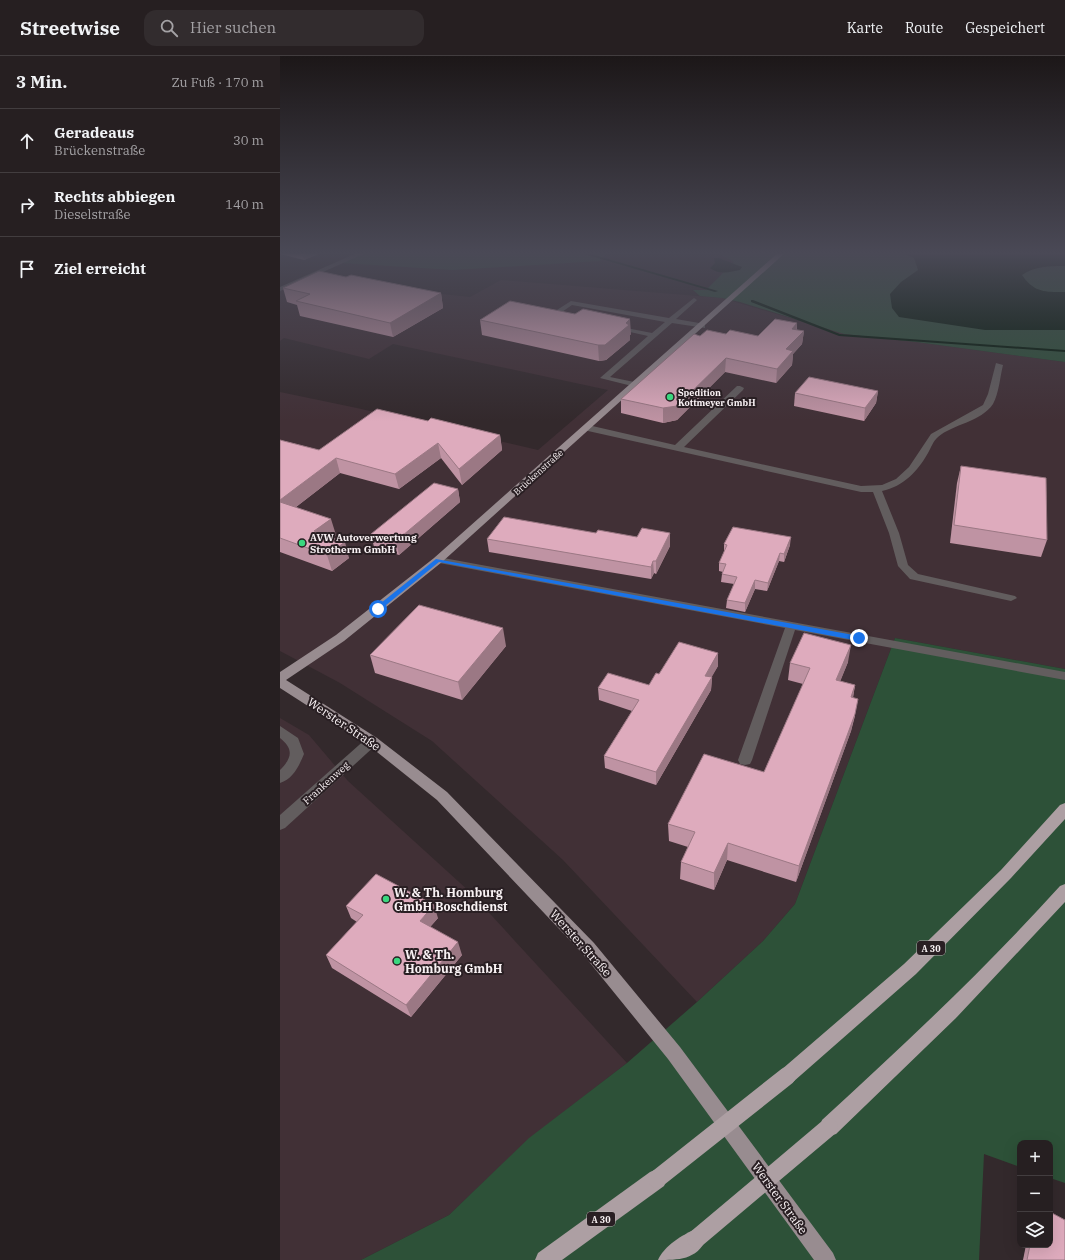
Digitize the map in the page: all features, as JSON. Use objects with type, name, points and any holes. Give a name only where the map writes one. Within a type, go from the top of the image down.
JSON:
[{"type":"highway","name":"A 30","points":[[545,1260],[657,1179],[787,1076],[910,969],[1006,874],[1065,809]]},
{"type":"highway","points":[[668,1260],[696,1239],[829,1127],[936,1027],[1015,948],[1065,891]]},
{"type":"main road","name":"Brückenstraße","points":[[280,678],[340,638],[438,560],[722,308]]},
{"type":"main road","name":"Werster Straße","points":[[280,682],[372,741],[442,796],[588,948],[674,1053],[826,1260]]},
{"type":"street","points":[[564,308],[553,316],[570,319]]},
{"type":"street","points":[[601,308],[702,326]]},
{"type":"street","points":[[636,385],[604,378],[684,308]]},
{"type":"street","points":[[605,326],[652,335]]},
{"type":"street","points":[[588,428],[861,489],[877,490],[890,487],[904,479],[914,469],[934,435],[978,412],[988,404],[999,365]]},
{"type":"street","points":[[677,448],[740,388]]},
{"type":"street","points":[[877,490],[894,533],[903,566],[914,577],[1011,598]]},
{"type":"street","points":[[438,560],[1065,676]]},
{"type":"street","points":[[745,760],[791,626]]},
{"type":"street","points":[[280,731],[293,741],[297,754],[292,766],[280,778]]},
{"type":"street","name":"Frankenweg","points":[[280,824],[372,741]]},
{"type":"shaded area","points":[[280,308],[757,308],[844,334],[1065,362],[1065,669],[895,638],[795,904],[763,941],[697,1002],[563,860],[432,741],[340,683],[280,651],[280,392],[357,408],[538,450],[608,390],[393,344],[369,359],[284,338],[280,341]]},
{"type":"shaded area","points":[[892,308],[1065,308],[1065,330],[985,330],[899,317]]},
{"type":"shaded area","points":[[280,718],[309,735],[348,781],[470,892],[627,1063],[530,1138],[449,1215],[361,1260],[280,1260]]},
{"type":"green space","points":[[760,308],[1065,308],[1065,362],[916,342],[844,334]]},
{"type":"green space","points":[[895,638],[1065,669],[1065,1183],[1053,1179],[1053,1140],[1017,1140],[1017,1166],[984,1154],[979,1260],[361,1260],[449,1215],[529,1138],[627,1063],[697,1002],[763,941],[795,904]]},
{"type":"building","points":[[327,308],[415,308],[390,323]]},
{"type":"building","points":[[499,308],[546,308],[575,314],[583,309],[630,319],[626,323],[629,325],[605,345],[598,345],[480,320]]},
{"type":"building","points":[[775,319],[797,323],[792,329],[804,331],[786,349],[793,351],[777,369],[726,358],[677,406],[663,408],[621,399],[694,334],[700,336],[707,330],[726,334],[730,330],[758,336]]},
{"type":"building","points":[[809,377],[878,391],[865,408],[795,393]]},
{"type":"building","points":[[377,409],[428,421],[431,418],[500,435],[459,469],[438,443],[395,474],[336,458],[280,500],[280,440],[319,450]]},
{"type":"building","points":[[961,466],[1046,478],[1047,540],[954,525]]},
{"type":"building","points":[[434,483],[458,489],[396,541],[371,534]]},
{"type":"building","points":[[280,502],[331,519],[314,531],[345,542],[327,555],[280,538]]},
{"type":"building","points":[[504,517],[596,533],[598,530],[637,537],[642,528],[670,533],[656,561],[653,561],[651,567],[487,539]]},
{"type":"building","points":[[733,527],[791,537],[784,554],[780,553],[768,583],[755,580],[745,603],[727,600],[737,577],[722,574],[726,564],[719,563],[727,545],[724,544]]},
{"type":"building","points":[[419,605],[503,628],[458,682],[370,655]]},
{"type":"building","points":[[804,633],[851,645],[836,680],[855,685],[851,697],[858,699],[855,714],[799,866],[728,843],[714,873],[681,862],[695,832],[668,824],[704,754],[764,772],[810,668],[790,663]]},
{"type":"building","points":[[679,642],[718,653],[705,676],[712,677],[656,772],[604,756],[639,700],[598,688],[608,673],[649,685],[656,673],[659,674]]},
{"type":"building","name":"W. & Th. Homburg GmbH","points":[[376,874],[434,905],[420,921],[458,942],[406,1005],[326,955],[363,915],[346,906]]},
{"type":"building","points":[[1053,1214],[1065,1220],[1065,1260],[1027,1260],[1029,1248],[1053,1248]]},
{"type":"waterway","points":[[770,308],[839,335],[1065,351]]},
{"type":"place","name":"Spedition Kottmeyer GmbH","points":[[670,397]]},
{"type":"place","name":"AVW Autoverwertung Strotherm GmbH","points":[[302,543]]},
{"type":"place","name":"W. & Th. Homburg GmbH Boschdienst","points":[[386,899]]},
{"type":"place","name":"W. & Th. Homburg GmbH","points":[[397,961]]},
{"type":"route","points":[[378,609],[438,560],[859,638]]}]
